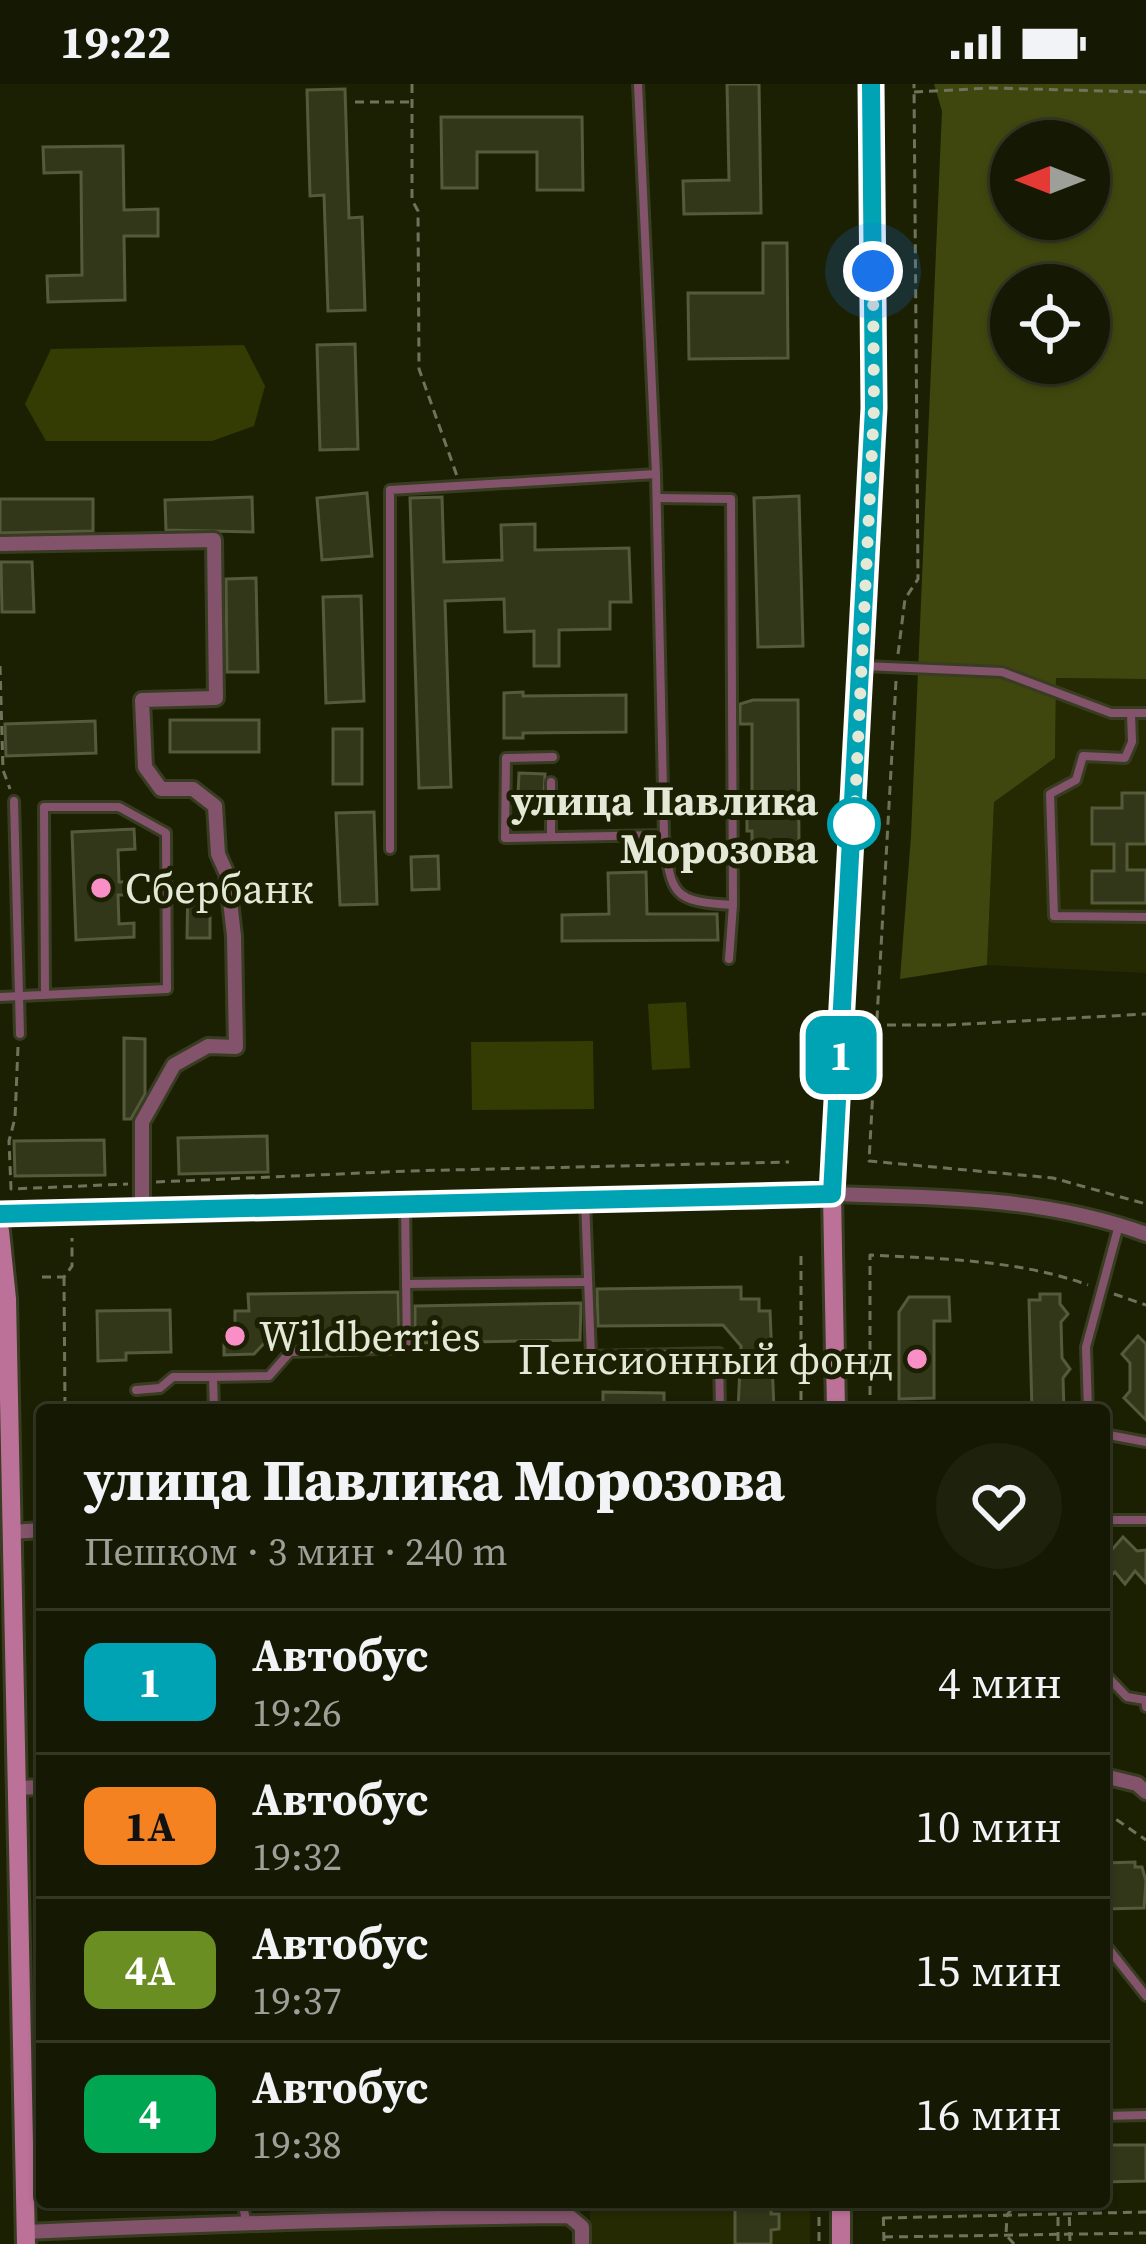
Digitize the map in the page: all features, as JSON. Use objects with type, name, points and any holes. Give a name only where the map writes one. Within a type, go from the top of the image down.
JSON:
[{"type":"street","points":[[836,1404],[832,1194],[874,408],[871,84]]},
{"type":"street","points":[[0,544],[214,540],[216,698],[142,700],[145,767],[161,789],[193,789],[215,806],[218,854],[226,874],[234,936],[236,1047],[208,1046],[174,1065],[142,1122],[142,1211]]},
{"type":"street","points":[[0,1214],[832,1194],[992,1199],[1120,1224],[1146,1234]]},
{"type":"street","points":[[0,1231],[7,1299],[16,1788],[10,1986],[26,2238],[318,2218],[568,2216],[582,2227],[582,2244]]},
{"type":"street","points":[[10,1532],[36,1530]]},
{"type":"street","points":[[1110,1777],[1143,1785]]},
{"type":"street","points":[[16,1788],[36,1787]]},
{"type":"street","points":[[841,2208],[841,2244]]},
{"type":"street","points":[[248,2225],[248,2244]]},
{"type":"lane","points":[[638,84],[657,498],[664,836],[669,877],[679,893],[692,903],[733,905]]},
{"type":"lane","points":[[391,849],[390,490],[656,474]]},
{"type":"lane","points":[[657,498],[731,499],[733,905],[728,958]]},
{"type":"lane","points":[[862,665],[1002,672],[1111,713],[1146,713]]},
{"type":"lane","points":[[1131,713],[1132,742],[1125,758],[1084,756],[1076,780],[1050,794],[1054,916],[1146,917]]},
{"type":"lane","points":[[553,758],[506,758],[505,838],[664,836]]},
{"type":"lane","points":[[551,782],[551,837]]},
{"type":"lane","points":[[14,801],[20,1034]]},
{"type":"lane","points":[[0,997],[45,995],[167,989],[166,833],[118,807],[44,807],[45,995]]},
{"type":"lane","points":[[585,1198],[591,1356],[718,1353],[720,1404]]},
{"type":"lane","points":[[136,1390],[160,1388],[173,1377],[269,1376],[290,1352],[407,1348],[405,1203]]},
{"type":"lane","points":[[1088,1404],[1086,1346],[1120,1224]]},
{"type":"lane","points":[[406,1284],[587,1282]]},
{"type":"lane","points":[[213,1377],[214,1404]]},
{"type":"lane","points":[[1110,1435],[1146,1442]]},
{"type":"lane","points":[[1110,1520],[1146,1520]]},
{"type":"lane","points":[[1110,1679],[1127,1697],[1146,1702]]},
{"type":"lane","points":[[1110,1951],[1146,1996]]},
{"type":"lane","points":[[1110,2116],[1146,2115]]},
{"type":"lane","points":[[244,2208],[248,2225]]},
{"type":"path","points":[[412,84],[419,369],[461,486]]},
{"type":"path","points":[[914,84],[918,579],[904,599],[897,669],[869,1161],[1053,1178],[1146,1204]]},
{"type":"path","points":[[914,92],[990,88],[1146,92]]},
{"type":"path","points":[[355,102],[412,102]]},
{"type":"path","points":[[0,666],[3,770],[14,801]]},
{"type":"path","points":[[843,1024],[1146,1014]]},
{"type":"path","points":[[20,1034],[15,1118],[9,1141],[11,1189],[408,1171],[789,1162]]},
{"type":"path","points":[[65,1404],[64,1277],[72,1266],[72,1238]]},
{"type":"path","points":[[870,1404],[870,1255],[988,1262],[1060,1274],[1146,1306]]},
{"type":"path","points":[[801,1256],[801,1404]]},
{"type":"path","points":[[42,1277],[64,1277]]},
{"type":"path","points":[[1110,1815],[1146,1840]]},
{"type":"path","points":[[819,2208],[819,2244]]},
{"type":"path","points":[[883,2208],[884,2241],[1146,2233]]},
{"type":"path","points":[[1012,2208],[1006,2215],[1006,2235],[1014,2244]]},
{"type":"path","points":[[1058,2208],[1058,2244]]},
{"type":"path","points":[[1069,2208],[1070,2244]]},
{"type":"path","points":[[883,2218],[1146,2212]]},
{"type":"shaded area","points":[[934,84],[1146,84],[1146,679],[1056,678],[1055,758],[994,802],[987,965],[900,979],[911,836],[942,111]]},
{"type":"shaded area","points":[[244,345],[265,386],[254,426],[212,441],[46,441],[25,404],[51,349]]},
{"type":"shaded area","points":[[1056,678],[1146,679],[1146,973],[987,965],[994,802],[1055,758]]},
{"type":"shaded area","points":[[686,1002],[690,1068],[652,1070],[648,1004]]},
{"type":"shaded area","points":[[593,1041],[594,1109],[472,1110],[471,1042]]},
{"type":"shaded area","points":[[590,2208],[810,2208],[810,2244],[590,2244]]},
{"type":"building","points":[[727,84],[759,84],[761,213],[684,214],[683,181],[729,180]]},
{"type":"building","points":[[345,89],[349,218],[362,217],[365,310],[328,311],[324,195],[310,196],[307,90]]},
{"type":"building","points":[[441,117],[582,117],[583,190],[537,190],[537,152],[477,152],[477,188],[442,188]]},
{"type":"building","points":[[123,146],[124,210],[158,209],[158,236],[124,236],[125,300],[48,302],[47,276],[82,275],[81,172],[44,173],[43,147]]},
{"type":"building","points":[[763,243],[787,243],[788,358],[689,359],[688,293],[763,293]]},
{"type":"building","points":[[355,344],[358,449],[320,450],[317,345]]},
{"type":"building","points":[[367,493],[372,556],[322,560],[317,498]]},
{"type":"building","points":[[799,496],[803,646],[758,647],[754,498]]},
{"type":"building","points":[[252,497],[253,532],[166,530],[165,500]]},
{"type":"building","points":[[442,497],[444,562],[502,560],[501,525],[535,524],[535,550],[629,548],[631,602],[610,602],[610,629],[559,630],[559,666],[534,666],[534,631],[505,632],[504,599],[445,601],[451,787],[419,788],[410,498]]},
{"type":"building","points":[[0,499],[93,499],[93,531],[0,533]]},
{"type":"building","points":[[1,562],[32,562],[34,612],[2,612]]},
{"type":"building","points":[[256,578],[258,672],[227,672],[226,579]]},
{"type":"building","points":[[361,596],[364,701],[326,703],[323,597]]},
{"type":"building","points":[[523,692],[523,696],[626,695],[626,732],[523,733],[523,738],[504,738],[504,693]]},
{"type":"building","points":[[798,700],[799,842],[752,843],[752,831],[747,831],[747,812],[752,812],[752,724],[740,724],[740,704]]},
{"type":"building","points":[[170,720],[259,720],[259,752],[170,752]]},
{"type":"building","points":[[95,721],[96,753],[6,756],[5,724]]},
{"type":"building","points":[[333,729],[362,729],[362,784],[333,784]]},
{"type":"building","points":[[519,773],[545,774],[543,817],[517,816]]},
{"type":"building","points":[[1122,793],[1146,793],[1146,844],[1127,844],[1127,870],[1146,870],[1146,903],[1092,903],[1092,871],[1114,871],[1114,844],[1092,844],[1092,808],[1122,808]]},
{"type":"building","points":[[374,812],[377,904],[340,905],[336,813]]},
{"type":"building","name":"Сбербанк","points":[[134,829],[135,849],[118,850],[119,882],[128,882],[129,895],[118,895],[119,924],[134,923],[134,937],[76,940],[72,832]]},
{"type":"building","points":[[438,856],[439,889],[412,890],[411,857]]},
{"type":"building","points":[[646,872],[647,914],[717,914],[718,940],[562,941],[562,915],[609,914],[608,873]]},
{"type":"building","points":[[188,882],[210,882],[210,938],[187,938]]},
{"type":"building","points":[[124,1038],[145,1039],[145,1094],[131,1119],[124,1119]]},
{"type":"building","points":[[267,1136],[268,1172],[179,1174],[178,1138]]},
{"type":"building","points":[[104,1140],[105,1175],[15,1176],[14,1141]]},
{"type":"building","points":[[741,1287],[741,1299],[759,1299],[759,1311],[770,1311],[774,1404],[738,1404],[741,1346],[723,1325],[598,1326],[597,1289]]},
{"type":"building","points":[[398,1292],[399,1332],[273,1334],[254,1354],[224,1355],[224,1330],[235,1330],[235,1311],[249,1311],[248,1294]]},
{"type":"building","points":[[1040,1294],[1060,1294],[1060,1304],[1068,1314],[1061,1322],[1062,1358],[1070,1369],[1063,1378],[1064,1404],[1032,1404],[1029,1300],[1040,1300]]},
{"type":"building","name":"Пенсионный фонд","points":[[909,1297],[949,1297],[950,1321],[934,1321],[934,1398],[899,1399],[899,1312]]},
{"type":"building","points":[[581,1303],[580,1340],[415,1343],[415,1306]]},
{"type":"building","points":[[170,1310],[171,1352],[126,1353],[126,1360],[98,1361],[97,1311]]},
{"type":"building","points":[[1138,1336],[1146,1344],[1146,1420],[1124,1398],[1130,1391],[1130,1363],[1122,1354]]},
{"type":"building","points":[[603,1392],[664,1393],[664,1404],[603,1404]]},
{"type":"building","points":[[1123,1537],[1137,1551],[1146,1550],[1146,1583],[1135,1571],[1125,1584],[1115,1572],[1110,1576],[1110,1552]]},
{"type":"building","points":[[1135,1862],[1135,1867],[1142,1867],[1144,1908],[1110,1909],[1110,1863]]},
{"type":"building","points":[[1110,2145],[1146,2145],[1146,2181],[1110,2182]]},
{"type":"building","points":[[735,2208],[771,2208],[771,2214],[779,2214],[779,2229],[771,2230],[771,2244],[735,2244]]},
{"type":"bus line","name":"1","points":[[0,1214],[832,1194],[874,408],[871,84]]},
{"type":"place","name":"улица Павлика Морозова","points":[[854,824]]},
{"type":"place","name":"Сбербанк","points":[[101,888]]},
{"type":"place","name":"Wildberries","points":[[235,1336]]},
{"type":"place","name":"Пенсионный фонд","points":[[917,1359]]},
{"type":"route","points":[[854,824],[853,845],[874,408],[873,271]]}]
